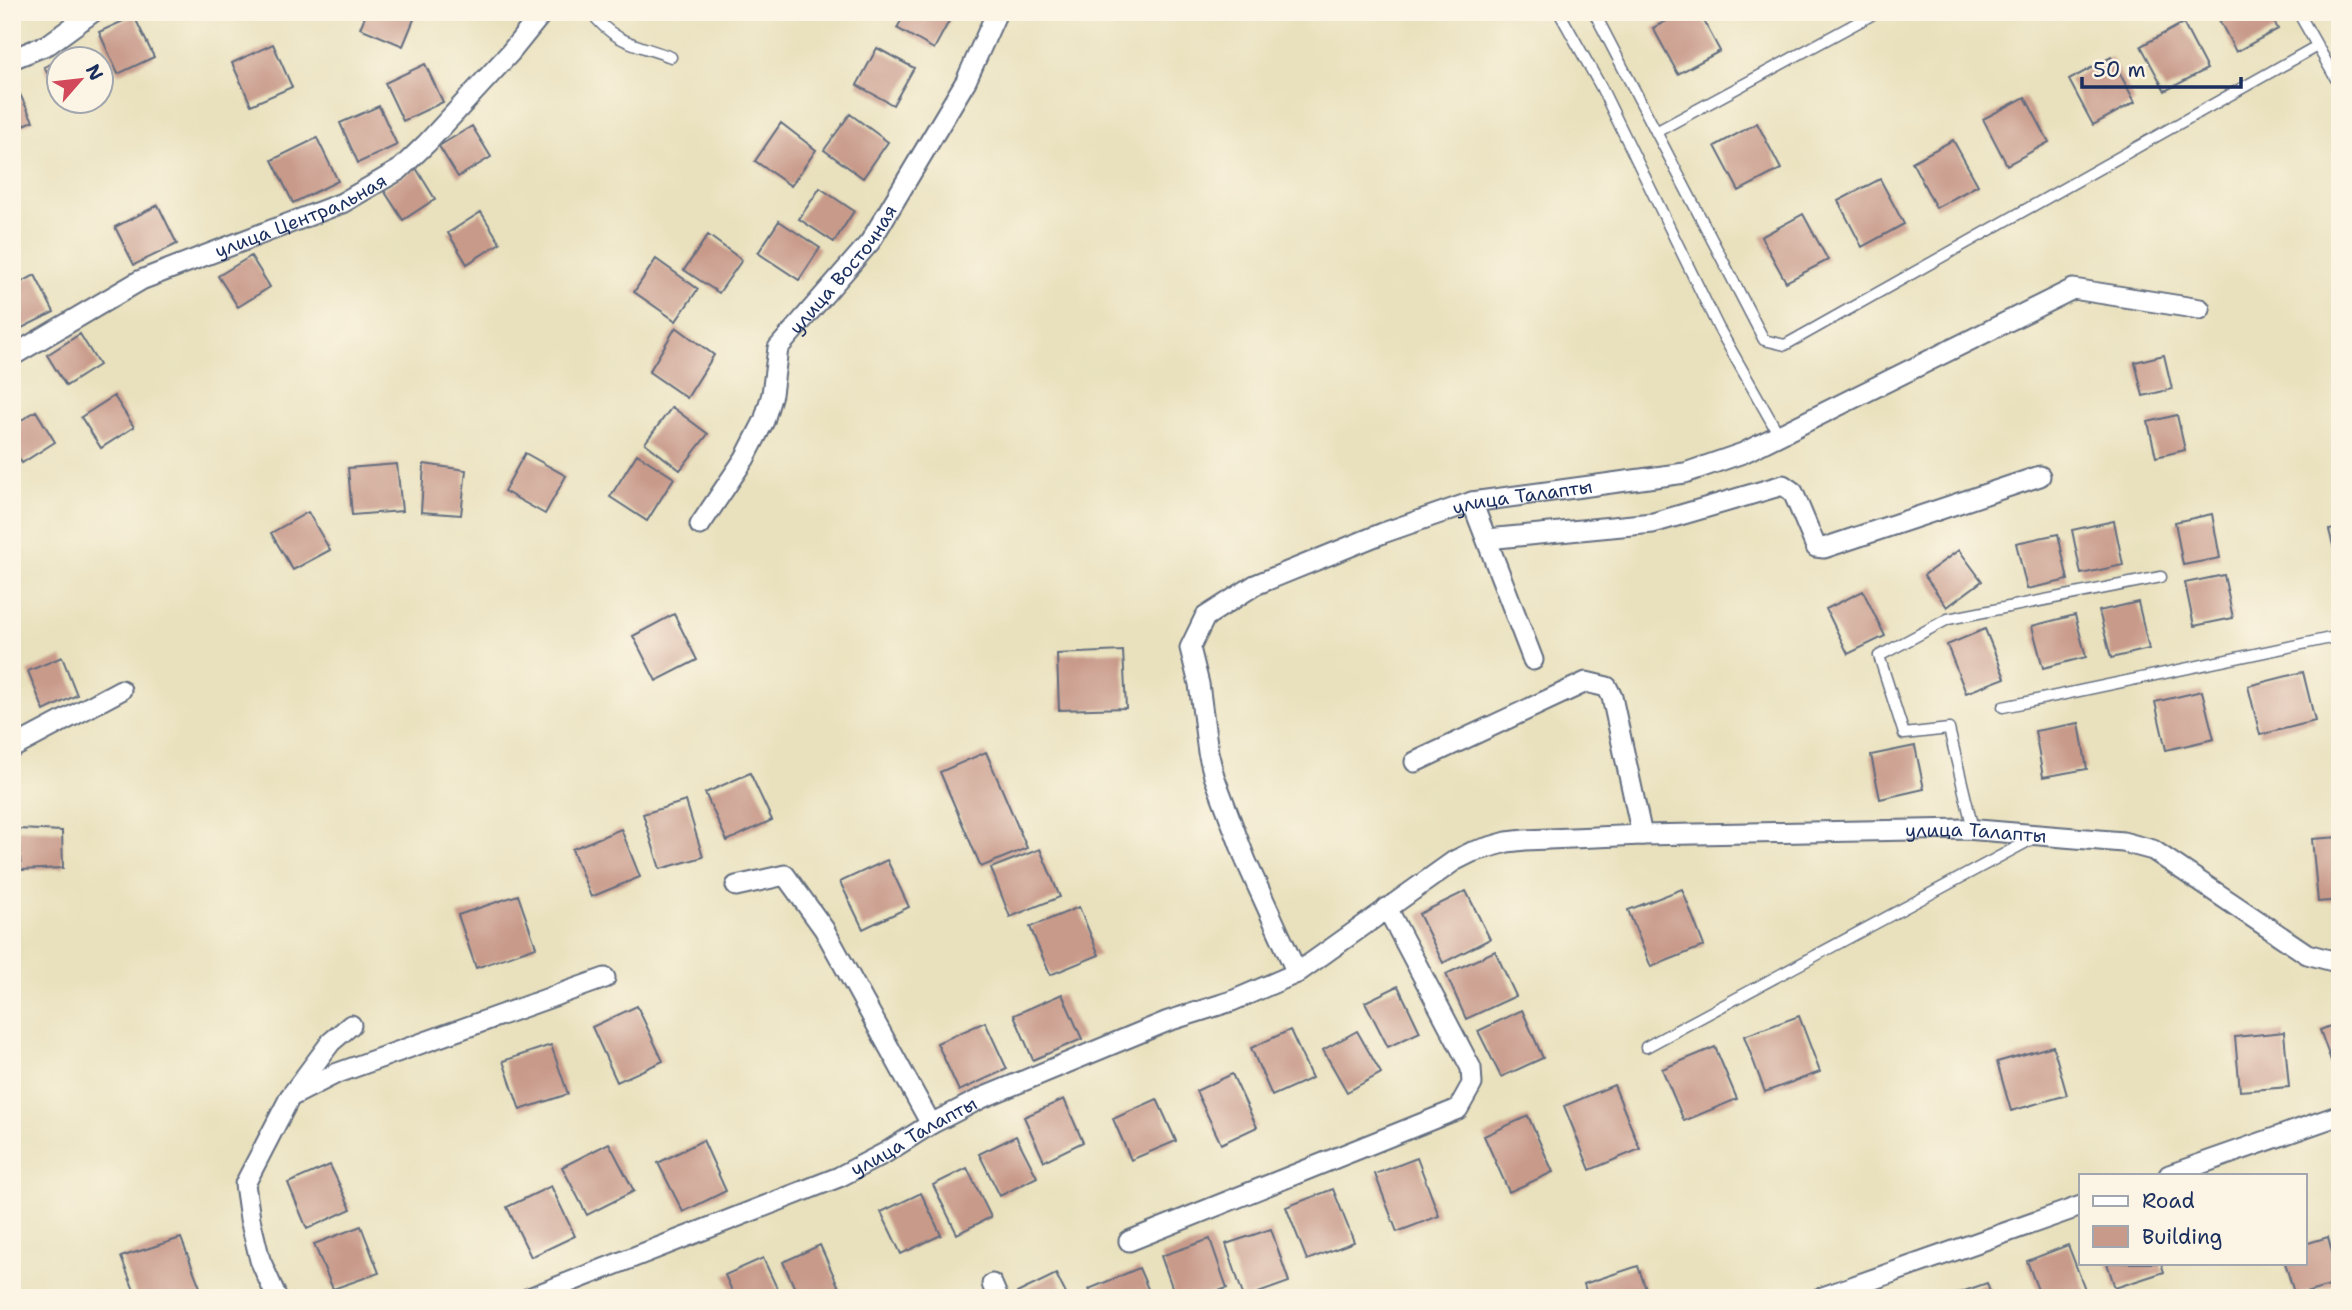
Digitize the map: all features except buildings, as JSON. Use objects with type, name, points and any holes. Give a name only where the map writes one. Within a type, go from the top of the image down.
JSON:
[{"type":"street","points":[[12,59],[49,44],[93,12]]},
{"type":"street","name":"улица Центральная","points":[[12,356],[141,280],[342,203],[399,170],[510,54],[543,12]]},
{"type":"street","name":"улица Восточная","points":[[700,525],[745,458],[764,421],[772,394],[778,348],[870,242],[966,81],[997,12]]},
{"type":"street","name":"улица Талапты","points":[[1297,973],[1247,861],[1214,776],[1199,684],[1190,648],[1205,617],[1255,585],[1383,533],[1472,502],[1685,473],[1743,453],[2073,289],[2200,309]]},
{"type":"street","points":[[1487,540],[1653,523],[1783,485],[1793,492],[1816,547],[1824,548],[2040,476]]},
{"type":"street","points":[[1472,502],[1533,660]]},
{"type":"street","points":[[1415,762],[1586,682],[1607,687],[1612,697],[1642,835]]},
{"type":"street","points":[[12,748],[121,690]]},
{"type":"street","name":"улица Талапты","points":[[528,1298],[839,1177],[982,1098],[1168,1021],[1232,1002],[1297,973],[1454,861],[1472,852],[1507,842],[1642,835],[1973,829],[2123,842],[2153,850],[2307,954],[2340,963]]},
{"type":"street","points":[[736,886],[785,875],[824,929],[931,1124]]},
{"type":"street","points":[[1129,1241],[1458,1109],[1472,1084],[1471,1068],[1387,908]]},
{"type":"street","points":[[290,1097],[335,1073],[605,978]]},
{"type":"street","points":[[277,1298],[260,1260],[244,1184],[290,1097],[331,1042],[351,1025]]},
{"type":"street","points":[[2171,1174],[2340,1115]]},
{"type":"street","points":[[1819,1298],[2079,1207]]},
{"type":"lane","points":[[591,12],[604,29],[617,38],[671,57]]},
{"type":"lane","points":[[1559,12],[1601,87],[1718,327],[1779,435]]},
{"type":"lane","points":[[1594,12],[1764,340],[1785,345],[2317,46]]},
{"type":"lane","points":[[1656,132],[1877,12]]},
{"type":"lane","points":[[2298,12],[2340,86]]},
{"type":"lane","points":[[1973,829],[1949,729],[1904,734],[1879,656],[1948,619],[2161,578]]},
{"type":"lane","points":[[2003,707],[2340,636]]},
{"type":"lane","points":[[1646,1047],[2038,836]]}]
